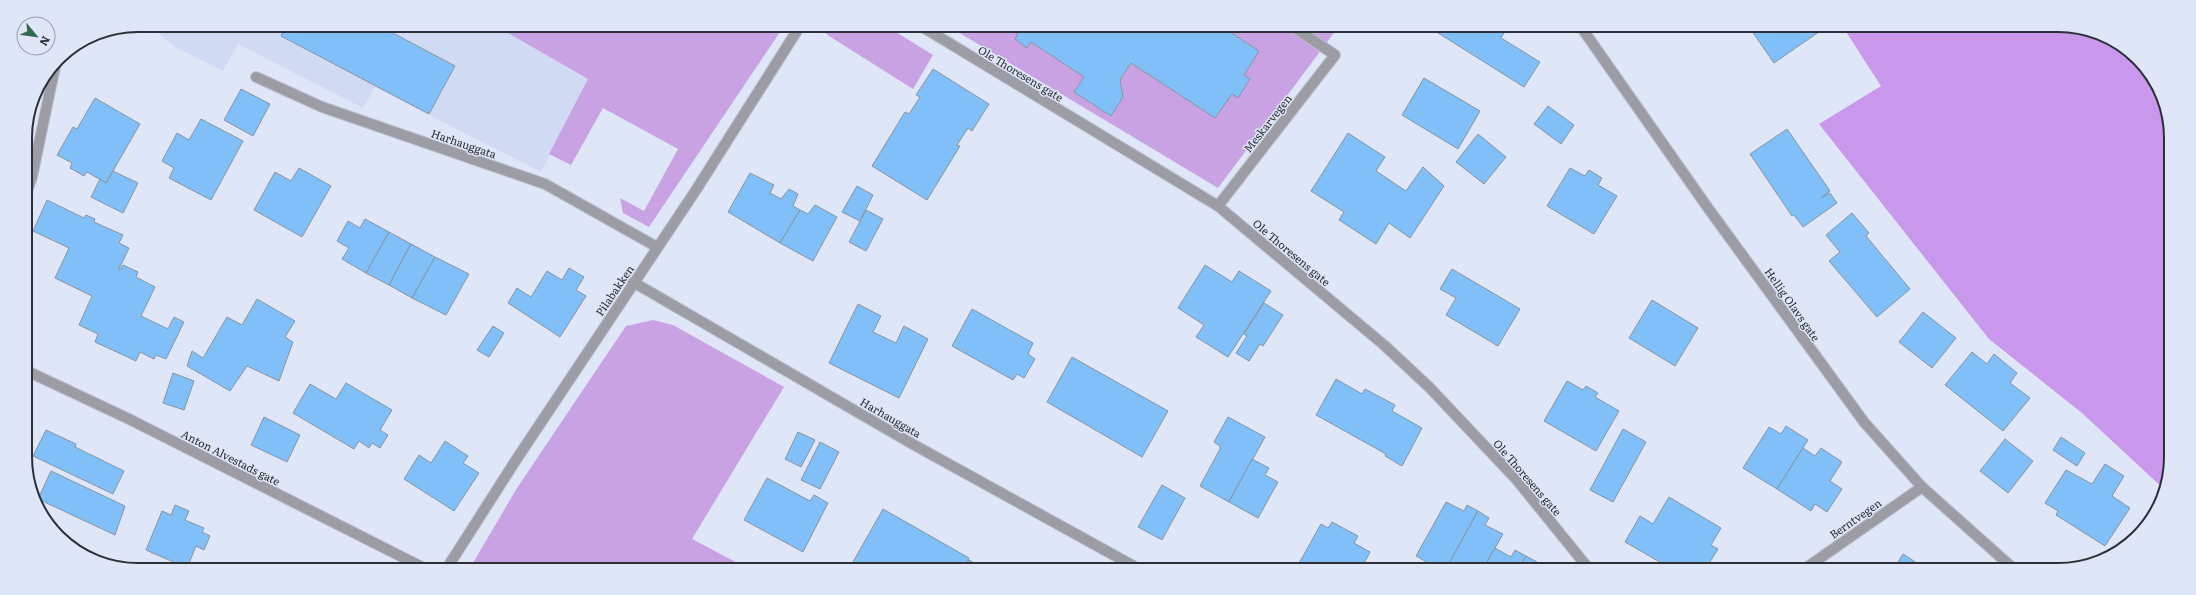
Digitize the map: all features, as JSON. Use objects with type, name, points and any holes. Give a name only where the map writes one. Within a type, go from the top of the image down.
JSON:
[{"type":"street","name":"Pilabakken","points":[[450,563],[633,282],[658,247],[796,32]]},
{"type":"street","name":"Ole Thoresens gate","points":[[931,32],[1218,206],[1384,345],[1429,387],[1516,479],[1584,563]]},
{"type":"street","name":"Meskarvegen","points":[[1218,206],[1334,55],[1301,32]]},
{"type":"street","name":"Hellig Olavs gate","points":[[1584,32],[1838,388],[1864,422],[1922,487],[2008,563]]},
{"type":"street","points":[[32,177],[53,74]]},
{"type":"street","name":"Harhauggata","points":[[256,77],[322,107],[545,184],[658,247]]},
{"type":"street","name":"Harhauggata","points":[[633,282],[916,446],[1128,563]]},
{"type":"street","name":"Anton Alvestads gate","points":[[32,372],[129,419],[414,563]]},
{"type":"street","name":"Berntvegen","points":[[1813,563],[1922,487]]},
{"type":"shaded area","points":[[157,32],[506,32],[589,79],[541,172],[375,87],[363,108],[238,44],[223,71],[176,48]]},
{"type":"shaded area","points":[[506,32],[780,32],[649,227],[623,213],[620,198],[644,211],[678,149],[603,108],[571,165],[549,154],[588,79]]},
{"type":"shaded area","points":[[825,32],[896,32],[933,55],[913,89]]},
{"type":"shaded area","points":[[958,32],[1335,32],[1218,188]]},
{"type":"shaded area","points":[[1846,32],[2058,32],[2079,34],[2105,43],[2117,50],[2133,63],[2150,85],[2162,117],[2164,131],[2164,464],[2160,485],[2082,413],[1989,339],[1819,124],[1881,86]]},
{"type":"shaded area","points":[[653,320],[673,325],[784,387],[692,539],[738,563],[473,563],[517,488],[626,326]]},
{"type":"building","points":[[283,32],[394,32],[455,66],[429,114],[281,36]]},
{"type":"building","points":[[1015,32],[1230,32],[1259,51],[1244,75],[1250,79],[1238,98],[1232,94],[1215,118],[1131,63],[1120,80],[1123,97],[1111,116],[1074,92],[1084,77],[1031,42],[1027,48],[1015,39],[1018,34]]},
{"type":"building","points":[[1437,32],[1504,32],[1501,38],[1540,62],[1524,87]]},
{"type":"building","points":[[1752,32],[1819,32],[1774,63]]},
{"type":"building","points":[[933,69],[989,104],[972,131],[968,128],[957,145],[960,146],[927,200],[872,166],[905,112],[909,114],[920,97],[916,95]]},
{"type":"building","points":[[1424,78],[1480,111],[1458,149],[1402,115]]},
{"type":"building","points":[[241,89],[270,104],[253,136],[224,120]]},
{"type":"building","points":[[95,98],[140,124],[106,183],[87,172],[84,176],[70,168],[72,163],[57,155],[73,127],[77,129]]},
{"type":"building","points":[[1548,106],[1574,125],[1561,144],[1534,124]]},
{"type":"building","points":[[201,119],[243,141],[211,200],[169,178],[174,168],[162,161],[177,133],[189,140]]},
{"type":"building","points":[[1787,129],[1830,191],[1821,198],[1830,193],[1837,203],[1803,227],[1794,215],[1792,216],[1750,154]]},
{"type":"building","points":[[1348,133],[1385,157],[1376,171],[1406,191],[1423,167],[1444,186],[1410,238],[1389,223],[1376,244],[1339,220],[1344,212],[1311,191]]},
{"type":"building","points":[[1478,134],[1506,157],[1484,184],[1456,162]]},
{"type":"building","points":[[299,168],[331,186],[302,237],[254,210],[275,172],[291,181]]},
{"type":"building","points":[[1570,168],[1585,176],[1589,170],[1602,178],[1598,185],[1617,196],[1594,234],[1547,206]]},
{"type":"building","points":[[113,171],[138,183],[123,213],[91,197],[100,179],[106,183]]},
{"type":"building","points":[[750,173],[774,185],[770,193],[781,199],[789,189],[798,194],[793,206],[800,210],[780,243],[728,212]]},
{"type":"building","points":[[857,186],[873,195],[860,221],[842,212]]},
{"type":"building","points":[[47,200],[84,218],[86,215],[95,219],[94,222],[123,235],[119,243],[129,248],[119,269],[120,270],[123,265],[138,272],[136,277],[155,287],[141,316],[168,329],[174,317],[184,322],[166,359],[156,355],[154,359],[140,352],[136,361],[95,342],[98,334],[79,325],[92,296],[55,278],[69,248],[33,231]]},
{"type":"building","points":[[815,205],[837,217],[813,261],[780,243],[800,210],[808,214]]},
{"type":"building","points":[[866,210],[883,219],[866,251],[849,242]]},
{"type":"building","points":[[1852,213],[1869,233],[1866,236],[1910,289],[1877,317],[1829,261],[1840,252],[1826,235]]},
{"type":"building","points":[[365,219],[389,232],[366,273],[342,259],[349,248],[337,241],[348,221],[360,228]]},
{"type":"building","points":[[389,232],[411,244],[389,285],[366,273]]},
{"type":"building","points":[[411,244],[435,257],[412,298],[389,285]]},
{"type":"building","points":[[435,257],[469,274],[446,315],[412,298]]},
{"type":"building","points":[[1205,265],[1232,282],[1239,271],[1271,291],[1228,357],[1196,337],[1204,325],[1178,308]]},
{"type":"building","points":[[569,268],[584,277],[576,290],[586,296],[560,337],[508,303],[517,288],[531,297],[547,271],[562,280]]},
{"type":"building","points":[[1452,269],[1520,309],[1498,346],[1446,315],[1456,298],[1440,289]]},
{"type":"building","points":[[257,299],[295,321],[285,337],[293,342],[279,381],[247,366],[230,391],[187,366],[192,351],[203,358],[227,317],[242,325]]},
{"type":"building","points":[[1652,300],[1698,328],[1675,366],[1629,338]]},
{"type":"building","points":[[1264,303],[1283,315],[1263,346],[1260,344],[1249,361],[1236,353],[1247,336],[1244,334]]},
{"type":"building","points":[[858,304],[881,316],[873,332],[896,343],[904,326],[928,339],[899,398],[829,363]]},
{"type":"building","points":[[972,309],[1033,343],[1028,354],[1035,359],[1024,378],[1017,374],[1013,380],[952,346]]},
{"type":"building","points":[[1923,312],[1956,338],[1932,368],[1899,342]]},
{"type":"building","points":[[493,326],[504,333],[489,357],[477,350]]},
{"type":"building","points":[[1972,352],[1987,364],[1994,354],[2017,373],[2010,383],[2030,398],[2003,431],[1945,385]]},
{"type":"building","points":[[1072,357],[1168,411],[1142,457],[1047,402]]},
{"type":"building","points":[[173,373],[194,381],[184,410],[163,403]]},
{"type":"building","points":[[1336,379],[1362,394],[1365,389],[1395,405],[1392,411],[1422,428],[1402,466],[1385,456],[1386,454],[1316,415]]},
{"type":"building","points":[[1567,381],[1583,390],[1586,386],[1598,393],[1595,397],[1619,411],[1596,451],[1544,421]]},
{"type":"building","points":[[346,383],[392,410],[380,430],[388,435],[380,448],[372,443],[369,448],[359,441],[354,449],[293,413],[310,384],[336,399]]},
{"type":"building","points":[[264,417],[300,435],[287,462],[251,445]]},
{"type":"building","points":[[1228,417],[1265,437],[1229,502],[1200,486],[1220,449],[1220,446],[1214,442]]},
{"type":"building","points":[[1786,426],[1808,440],[1777,489],[1743,468],[1769,427],[1781,434]]},
{"type":"building","points":[[1623,429],[1646,442],[1613,502],[1590,490]]},
{"type":"building","points":[[46,430],[76,444],[75,447],[124,471],[113,494],[33,456]]},
{"type":"building","points":[[798,432],[815,440],[801,467],[785,459]]},
{"type":"building","points":[[2061,437],[2085,453],[2077,466],[2053,450]]},
{"type":"building","points":[[2005,439],[2033,461],[2008,493],[1980,471]]},
{"type":"building","points":[[445,441],[468,456],[463,463],[479,473],[454,511],[404,479],[419,455],[431,463]]},
{"type":"building","points":[[820,442],[839,452],[820,489],[801,480]]},
{"type":"building","points":[[1803,448],[1815,456],[1821,448],[1842,462],[1830,481],[1842,489],[1827,512],[1815,504],[1811,511],[1777,489]]},
{"type":"building","points":[[1252,459],[1269,468],[1265,475],[1278,482],[1258,518],[1229,502]]},
{"type":"building","points":[[2105,464],[2124,476],[2112,496],[2130,508],[2105,546],[2056,515],[2058,511],[2045,503],[2066,470],[2092,484]]},
{"type":"building","points":[[51,471],[125,506],[115,535],[42,501],[40,495]]},
{"type":"building","points":[[767,478],[810,501],[814,495],[828,503],[803,552],[744,520]]},
{"type":"building","points":[[1162,485],[1185,498],[1162,540],[1138,527]]},
{"type":"building","points":[[1669,497],[1721,528],[1711,545],[1718,549],[1709,563],[1662,563],[1625,542],[1640,516],[1653,524]]},
{"type":"building","points":[[1446,502],[1464,511],[1467,505],[1478,511],[1449,563],[1428,563],[1416,556]]},
{"type":"building","points":[[175,505],[189,511],[185,520],[204,528],[202,532],[210,536],[204,550],[196,546],[189,563],[176,563],[146,550],[162,511],[171,515]]},
{"type":"building","points":[[883,509],[969,558],[966,563],[852,563]]},
{"type":"building","points":[[1478,511],[1489,518],[1485,525],[1503,534],[1486,563],[1449,563]]},
{"type":"building","points":[[1332,522],[1358,536],[1354,543],[1370,552],[1364,563],[1299,563],[1321,524],[1328,528]]},
{"type":"building","points":[[1495,548],[1511,557],[1515,550],[1526,556],[1522,563],[1486,563]]},
{"type":"building","points":[[1903,554],[1917,563],[1897,563]]},
{"type":"building","points":[[1526,556],[1537,562],[1536,563],[1522,563]]}]
